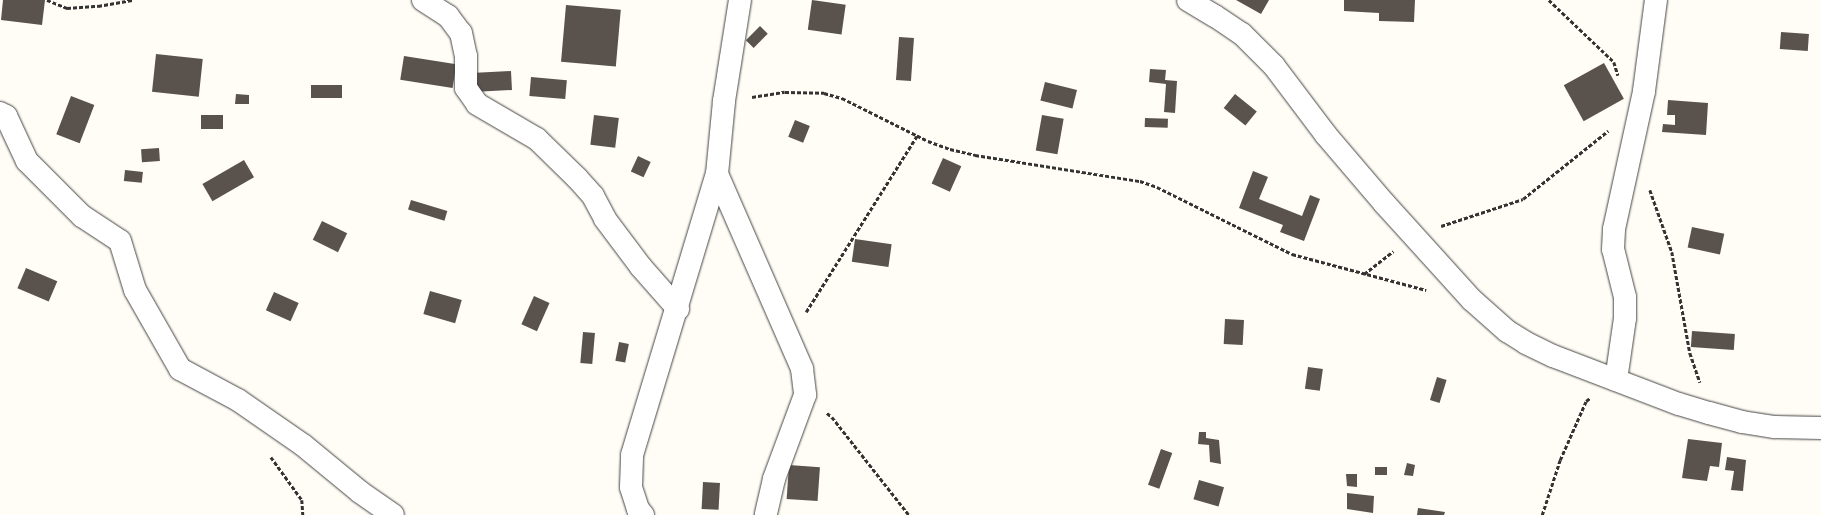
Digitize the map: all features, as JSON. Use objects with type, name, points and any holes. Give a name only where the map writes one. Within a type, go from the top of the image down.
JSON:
[{"type":"street","points":[[423,0],[448,16],[461,33],[466,56],[466,88],[477,104],[537,140],[577,178],[593,196],[605,219],[637,261],[678,309]]},
{"type":"street","points":[[643,515],[638,509],[631,487],[632,455],[678,309],[717,174],[724,101],[740,0]]},
{"type":"street","points":[[1188,0],[1242,34],[1274,66],[1326,135],[1413,235],[1472,300],[1508,331],[1526,343],[1553,356],[1709,413],[1742,422],[1775,427],[1821,428]]},
{"type":"street","points":[[1616,380],[1625,318],[1625,297],[1613,249],[1614,229],[1644,91],[1656,0]]},
{"type":"street","points":[[0,113],[6,116],[27,161],[82,216],[120,242],[135,290],[180,369],[238,400],[303,445],[360,492],[393,515]]},
{"type":"street","points":[[717,174],[802,369],[805,395],[774,479],[766,515]]},
{"type":"path","points":[[47,0],[67,8],[98,6],[134,0]]},
{"type":"path","points":[[1549,0],[1614,62],[1618,76]]},
{"type":"path","points":[[724,101],[785,92],[824,93],[842,98],[917,136],[950,149],[975,155],[1120,178],[1152,185],[1292,254],[1428,290]]},
{"type":"path","points":[[1364,274],[1413,235],[1523,199],[1615,125],[1631,147]]},
{"type":"path","points":[[789,338],[917,136]]},
{"type":"path","points":[[1649,186],[1672,252],[1690,353],[1709,413]]},
{"type":"path","points":[[1542,515],[1560,460],[1586,401],[1616,380]]},
{"type":"path","points":[[805,395],[832,417],[909,515]]},
{"type":"building","points":[[3,0],[45,0],[42,25],[1,20]]},
{"type":"building","points":[[812,0],[846,5],[841,34],[808,30]]},
{"type":"building","points":[[1236,0],[1269,0],[1261,14]]},
{"type":"building","points":[[1344,0],[1415,0],[1414,22],[1379,21],[1379,13],[1344,11]]},
{"type":"building","points":[[566,5],[621,10],[616,67],[561,62]]},
{"type":"building","points":[[760,26],[768,34],[754,48],[746,40]]},
{"type":"building","points":[[1781,32],[1809,34],[1808,51],[1780,49]]},
{"type":"building","points":[[899,37],[914,38],[911,81],[896,80]]},
{"type":"building","points":[[156,54],[203,59],[199,97],[152,92]]},
{"type":"building","points":[[404,56],[456,64],[453,88],[400,80]]},
{"type":"building","points":[[1604,63],[1624,99],[1584,121],[1564,85]]},
{"type":"building","points":[[1150,69],[1166,70],[1165,80],[1177,81],[1175,113],[1164,112],[1166,84],[1149,82]]},
{"type":"building","points":[[511,71],[512,90],[477,92],[476,73]]},
{"type":"building","points":[[531,77],[567,80],[565,99],[529,96]]},
{"type":"building","points":[[1045,82],[1077,90],[1072,108],[1040,100]]},
{"type":"building","points":[[311,85],[342,85],[342,98],[311,98]]},
{"type":"building","points":[[236,94],[249,95],[249,104],[235,104]]},
{"type":"building","points":[[1235,94],[1257,112],[1245,126],[1224,108]]},
{"type":"building","points":[[71,96],[94,105],[80,143],[56,134]]},
{"type":"building","points":[[1668,100],[1708,103],[1706,135],[1662,132],[1663,124],[1675,125],[1675,115],[1667,115]]},
{"type":"building","points":[[201,115],[223,115],[223,129],[201,129]]},
{"type":"building","points":[[594,115],[619,118],[615,148],[590,145]]},
{"type":"building","points":[[1042,115],[1064,119],[1057,154],[1036,150]]},
{"type":"building","points":[[1145,118],[1168,119],[1168,128],[1145,127]]},
{"type":"building","points":[[795,120],[810,126],[803,143],[788,137]]},
{"type":"building","points":[[159,148],[160,161],[142,162],[141,149]]},
{"type":"building","points":[[638,156],[651,162],[644,177],[631,171]]},
{"type":"building","points":[[943,158],[961,166],[950,192],[932,184]]},
{"type":"building","points":[[244,160],[254,177],[212,201],[202,184]]},
{"type":"building","points":[[125,170],[143,172],[142,183],[124,181]]},
{"type":"building","points":[[1253,171],[1268,177],[1259,199],[1302,216],[1310,195],[1320,199],[1304,241],[1280,232],[1283,225],[1239,208]]},
{"type":"building","points":[[411,200],[447,211],[444,221],[408,210]]},
{"type":"building","points":[[322,221],[347,233],[338,252],[313,240]]},
{"type":"building","points":[[1692,227],[1724,234],[1720,254],[1688,248]]},
{"type":"building","points":[[855,239],[892,244],[888,267],[852,262]]},
{"type":"building","points":[[26,268],[57,281],[49,302],[17,288]]},
{"type":"building","points":[[430,291],[462,300],[455,323],[423,314]]},
{"type":"building","points":[[274,292],[299,303],[291,321],[266,310]]},
{"type":"building","points":[[534,296],[550,303],[537,331],[521,324]]},
{"type":"building","points":[[1225,319],[1244,320],[1243,345],[1224,344]]},
{"type":"building","points":[[1692,331],[1735,334],[1734,350],[1691,347]]},
{"type":"building","points":[[583,332],[595,333],[592,364],[580,363]]},
{"type":"building","points":[[619,342],[629,344],[625,363],[615,361]]},
{"type":"building","points":[[1308,367],[1323,369],[1320,391],[1305,389]]},
{"type":"building","points":[[1437,377],[1447,380],[1440,403],[1430,400]]},
{"type":"building","points":[[1199,432],[1206,432],[1206,438],[1219,440],[1221,464],[1210,462],[1209,445],[1198,444]]},
{"type":"building","points":[[1688,439],[1722,443],[1719,467],[1710,466],[1707,481],[1682,478]]},
{"type":"building","points":[[1161,449],[1172,453],[1159,489],[1148,485]]},
{"type":"building","points":[[1727,457],[1746,460],[1743,491],[1731,490],[1734,471],[1725,470]]},
{"type":"building","points":[[1407,463],[1415,465],[1413,476],[1404,475]]},
{"type":"building","points":[[789,465],[820,467],[818,501],[787,499]]},
{"type":"building","points":[[1375,467],[1387,467],[1387,475],[1375,475]]},
{"type":"building","points":[[1346,474],[1357,474],[1357,487],[1347,486]]},
{"type":"building","points":[[1199,480],[1224,487],[1218,506],[1193,499]]},
{"type":"building","points":[[703,482],[720,483],[719,510],[702,509]]},
{"type":"building","points":[[1347,493],[1374,496],[1373,513],[1347,509]]},
{"type":"building","points":[[1418,508],[1445,512],[1444,515],[1417,515]]}]
